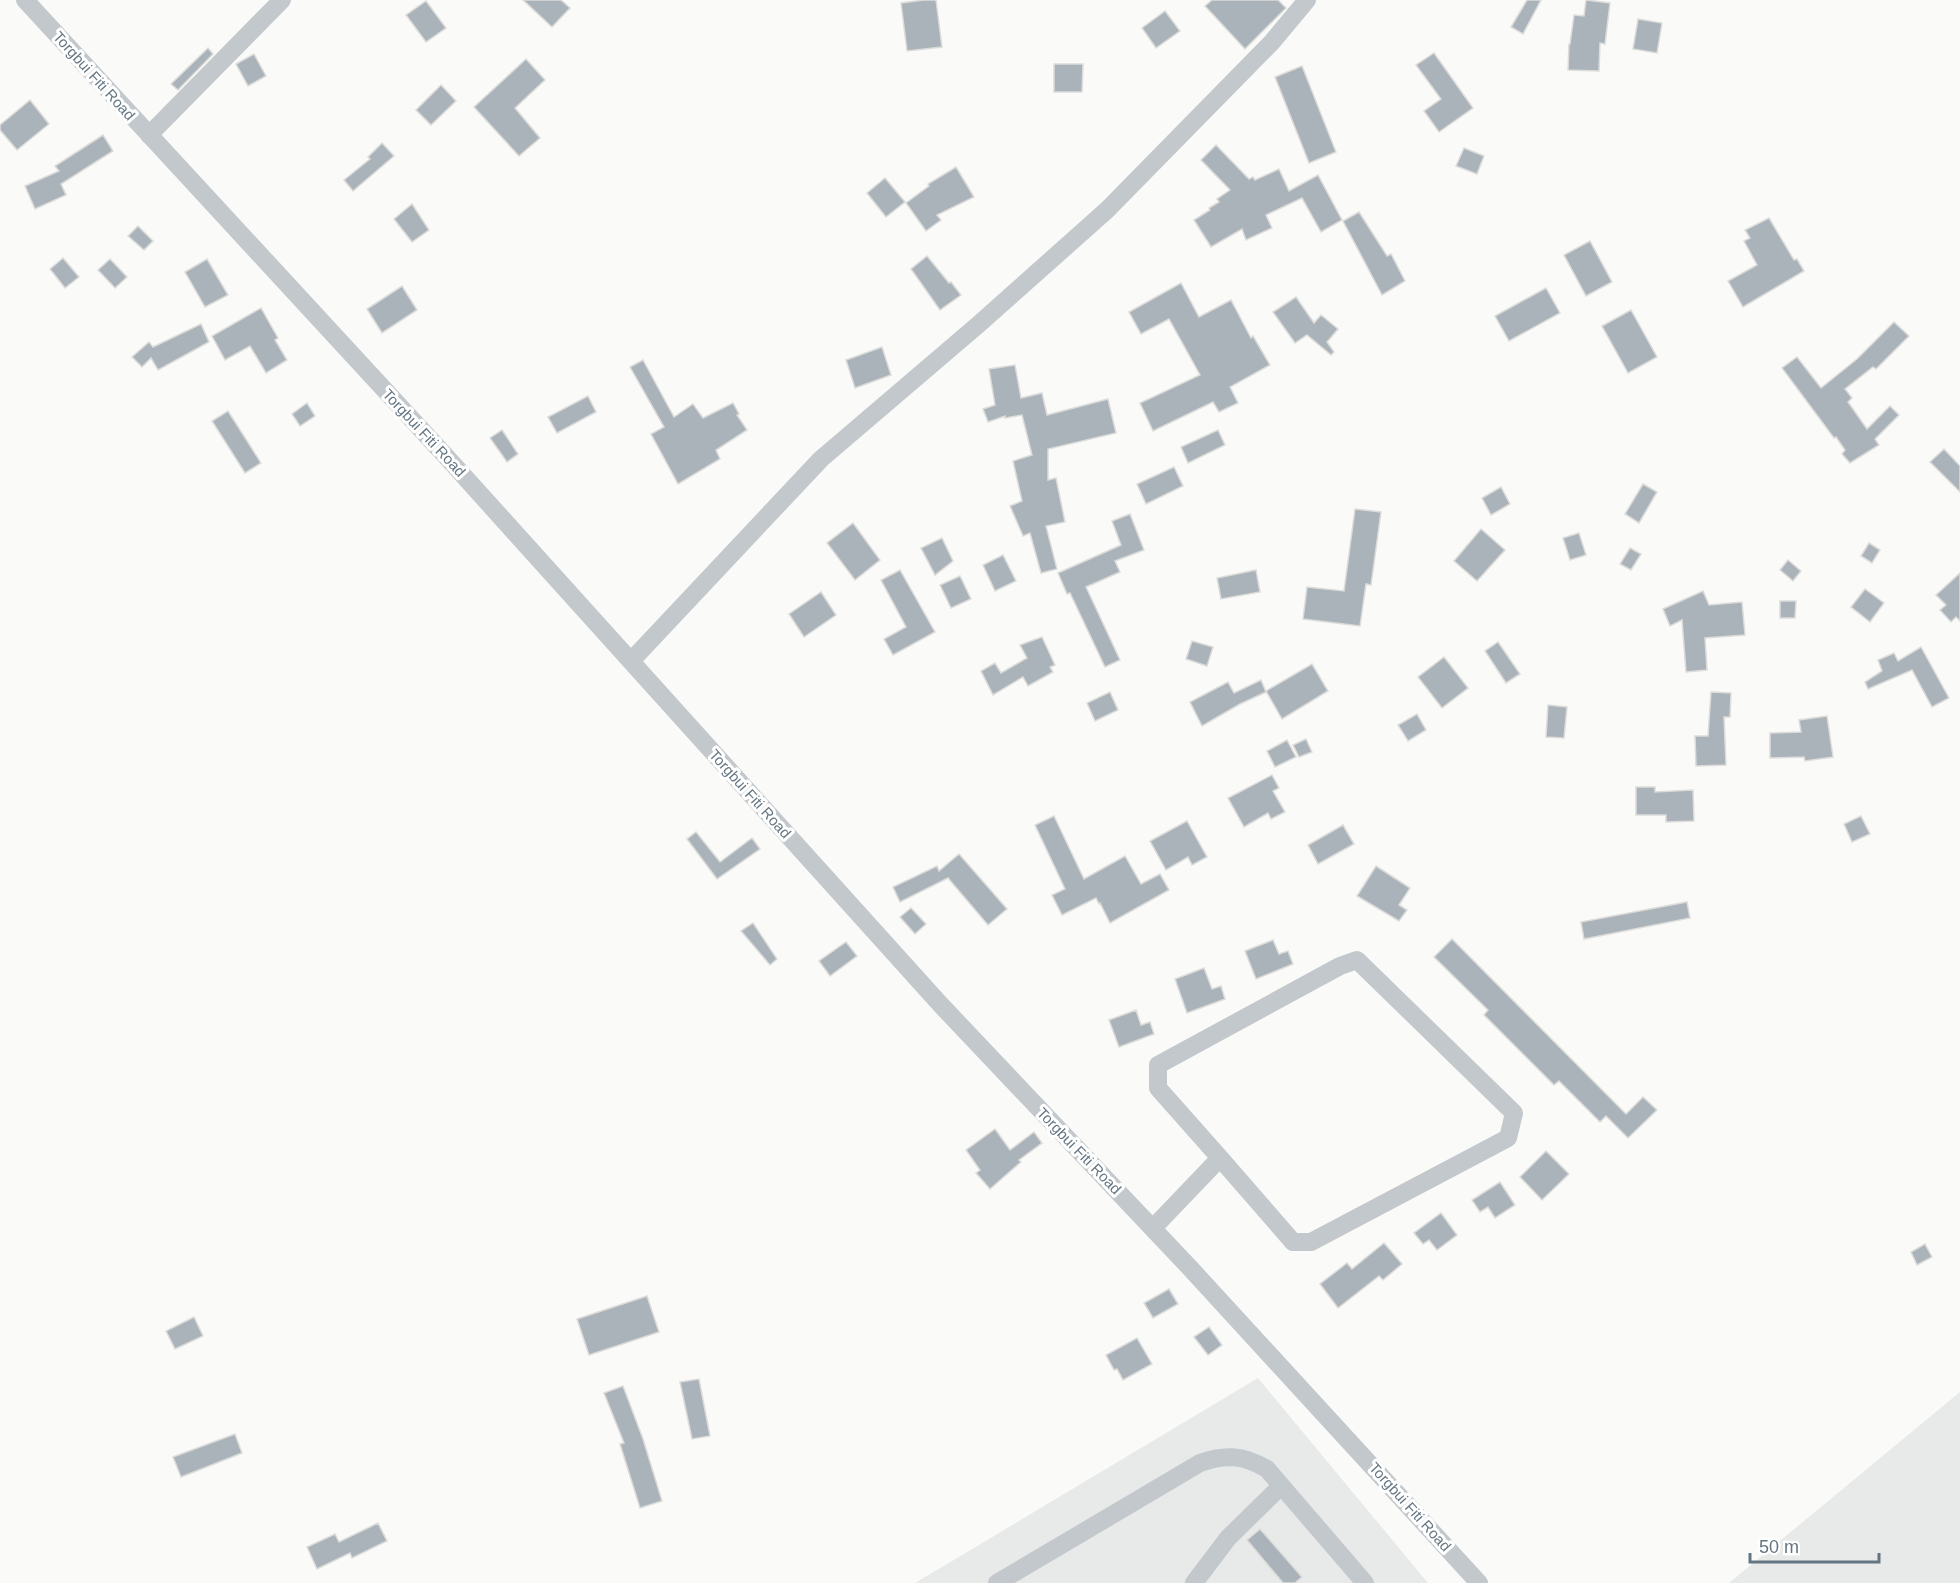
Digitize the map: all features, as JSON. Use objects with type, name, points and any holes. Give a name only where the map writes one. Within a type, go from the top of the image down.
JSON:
[{"type":"street","name":"Torgbui Fiti Road","points":[[25,0],[453,464],[940,1004],[1153,1228],[1479,1583]]},
{"type":"street","points":[[149,135],[282,0]]},
{"type":"street","points":[[631,662],[821,459],[980,324],[1107,210],[1272,42],[1307,0]]},
{"type":"street","points":[[1357,960],[1514,1113],[1508,1138],[1311,1242],[1293,1242],[1220,1158],[1158,1088],[1158,1065],[1340,966],[1357,960]]},
{"type":"street","points":[[1153,1228],[1220,1158]]},
{"type":"street","points":[[997,1583],[1200,1463],[1217,1457],[1234,1456],[1251,1460],[1266,1469],[1365,1583]]},
{"type":"street","points":[[1194,1583],[1228,1538],[1281,1486]]},
{"type":"shaded area","points":[[1258,1378],[1428,1583],[915,1583],[984,1542]]},
{"type":"shaded area","points":[[1960,1392],[1960,1583],[1729,1583]]},
{"type":"building","points":[[523,0],[561,0],[570,8],[552,27]]},
{"type":"building","points":[[936,0],[942,47],[907,51],[901,3]]},
{"type":"building","points":[[1212,0],[1278,0],[1286,8],[1245,49],[1205,6]]},
{"type":"building","points":[[1527,0],[1541,0],[1523,34],[1511,27]]},
{"type":"building","points":[[1586,0],[1610,3],[1605,44],[1600,43],[1599,71],[1568,70],[1569,44],[1574,15],[1584,16]]},
{"type":"building","points":[[426,1],[446,28],[426,42],[406,15]]},
{"type":"building","points":[[1165,11],[1180,31],[1156,48],[1142,28]]},
{"type":"building","points":[[1638,19],[1662,23],[1657,53],[1633,49]]},
{"type":"building","points":[[208,48],[213,54],[178,90],[171,84]]},
{"type":"building","points":[[1434,53],[1473,108],[1439,132],[1424,111],[1441,99],[1416,65]]},
{"type":"building","points":[[254,54],[266,76],[248,86],[236,64]]},
{"type":"building","points":[[526,59],[545,80],[515,108],[540,138],[519,156],[474,107]]},
{"type":"building","points":[[1054,64],[1083,64],[1082,92],[1054,92]]},
{"type":"building","points":[[1302,66],[1336,152],[1309,163],[1275,77]]},
{"type":"building","points":[[441,85],[456,101],[431,125],[416,110]]},
{"type":"building","points":[[30,100],[49,124],[17,150],[0,130],[0,125]]},
{"type":"building","points":[[103,135],[113,151],[61,184],[66,195],[35,209],[25,186],[59,171],[55,166]]},
{"type":"building","points":[[382,143],[394,156],[353,191],[344,180],[370,159],[368,157]]},
{"type":"building","points":[[1216,145],[1249,179],[1253,177],[1255,180],[1279,169],[1289,191],[1318,175],[1342,220],[1321,232],[1302,198],[1266,215],[1272,228],[1246,240],[1242,229],[1211,247],[1194,220],[1210,210],[1209,208],[1219,202],[1217,199],[1230,190],[1201,160]]},
{"type":"building","points":[[1464,148],[1484,156],[1477,174],[1456,166]]},
{"type":"building","points":[[956,167],[974,197],[937,215],[941,220],[926,231],[906,203],[929,186],[928,184]]},
{"type":"building","points":[[885,178],[905,202],[886,217],[867,193]]},
{"type":"building","points":[[412,204],[429,230],[412,242],[394,219]]},
{"type":"building","points":[[1359,212],[1387,256],[1391,254],[1405,281],[1382,295],[1343,221]]},
{"type":"building","points":[[1769,218],[1794,260],[1797,259],[1804,271],[1743,307],[1728,281],[1757,265],[1744,241],[1750,238],[1745,230]]},
{"type":"building","points":[[138,226],[153,241],[144,250],[128,236]]},
{"type":"building","points":[[1590,241],[1612,282],[1586,296],[1564,255]]},
{"type":"building","points":[[927,256],[961,295],[940,310],[911,269]]},
{"type":"building","points":[[63,258],[79,277],[65,288],[50,269]]},
{"type":"building","points":[[110,259],[127,277],[115,288],[98,270]]},
{"type":"building","points":[[207,259],[228,295],[205,307],[185,272]]},
{"type":"building","points":[[1181,283],[1199,317],[1231,300],[1251,338],[1253,336],[1270,365],[1230,387],[1238,403],[1219,412],[1213,402],[1153,431],[1140,403],[1200,375],[1169,319],[1141,334],[1129,312]]},
{"type":"building","points":[[402,286],[417,310],[382,333],[367,309]]},
{"type":"building","points":[[1546,288],[1560,313],[1509,341],[1495,316]]},
{"type":"building","points":[[1296,297],[1314,323],[1321,315],[1338,329],[1327,342],[1334,352],[1331,355],[1307,335],[1295,343],[1273,312]]},
{"type":"building","points":[[261,308],[287,360],[266,373],[250,346],[225,360],[212,336]]},
{"type":"building","points":[[1631,310],[1657,357],[1628,373],[1602,326]]},
{"type":"building","points":[[1894,322],[1909,336],[1876,369],[1873,367],[1845,389],[1852,398],[1848,402],[1867,429],[1890,406],[1899,415],[1875,439],[1879,445],[1850,463],[1842,454],[1845,450],[1836,437],[1834,438],[1782,368],[1797,357],[1821,388],[1857,359]]},
{"type":"building","points":[[201,324],[209,342],[158,370],[151,358],[142,367],[132,357],[149,342],[153,347]]},
{"type":"building","points":[[882,347],[891,375],[855,388],[846,360]]},
{"type":"building","points":[[643,360],[674,417],[693,404],[703,418],[733,403],[739,414],[737,415],[747,430],[716,450],[720,459],[678,484],[651,434],[664,427],[630,367]]},
{"type":"building","points":[[1015,365],[1021,398],[1042,393],[1047,415],[1108,399],[1116,433],[1048,449],[1048,480],[1056,478],[1065,522],[1046,526],[1057,569],[1041,573],[1030,533],[1023,536],[1010,506],[1022,501],[1013,461],[1032,455],[1022,415],[1005,418],[1005,416],[988,422],[983,409],[995,405],[989,369]]},
{"type":"building","points":[[588,396],[596,412],[557,433],[548,417]]},
{"type":"building","points":[[307,403],[315,416],[300,426],[292,414]]},
{"type":"building","points":[[228,411],[261,463],[245,473],[212,421]]},
{"type":"building","points":[[502,430],[518,454],[507,462],[490,438]]},
{"type":"building","points":[[1218,430],[1225,445],[1188,463],[1181,447]]},
{"type":"building","points":[[1944,449],[1960,466],[1960,492],[1930,462]]},
{"type":"building","points":[[1174,467],[1183,486],[1146,504],[1137,484]]},
{"type":"building","points":[[1643,484],[1657,492],[1639,523],[1625,514]]},
{"type":"building","points":[[1501,487],[1510,504],[1491,515],[1482,498]]},
{"type":"building","points":[[1355,509],[1381,512],[1371,585],[1366,584],[1360,626],[1303,619],[1307,587],[1344,591]]},
{"type":"building","points":[[1130,514],[1144,550],[1115,561],[1120,572],[1086,587],[1120,660],[1105,667],[1058,573],[1121,545],[1112,521]]},
{"type":"building","points":[[853,523],[880,560],[855,580],[827,543]]},
{"type":"building","points":[[1481,529],[1505,550],[1477,581],[1454,561]]},
{"type":"building","points":[[1579,533],[1586,555],[1570,560],[1563,538]]},
{"type":"building","points":[[942,538],[953,561],[935,575],[921,548]]},
{"type":"building","points":[[1869,543],[1880,550],[1872,563],[1861,556]]},
{"type":"building","points":[[1630,548],[1641,554],[1631,570],[1620,564]]},
{"type":"building","points":[[1003,555],[1016,581],[995,591],[983,565]]},
{"type":"building","points":[[1788,560],[1801,571],[1793,581],[1780,570]]},
{"type":"building","points":[[900,570],[935,632],[893,655],[884,639],[906,627],[881,580]]},
{"type":"building","points":[[1256,570],[1260,592],[1221,599],[1217,578]]},
{"type":"building","points":[[1960,573],[1960,621],[1956,617],[1951,622],[1940,610],[1946,605],[1936,595]]},
{"type":"building","points":[[960,576],[971,599],[951,608],[940,585]]},
{"type":"building","points":[[1865,589],[1884,603],[1870,622],[1851,607]]},
{"type":"building","points":[[1703,591],[1709,605],[1742,602],[1745,635],[1705,638],[1707,670],[1686,672],[1682,620],[1670,626],[1663,609]]},
{"type":"building","points":[[821,592],[836,615],[804,637],[789,614]]},
{"type":"building","points":[[1780,601],[1796,601],[1795,618],[1780,618]]},
{"type":"building","points":[[1042,637],[1055,665],[1050,667],[1053,672],[1028,686],[1023,677],[993,695],[981,671],[995,663],[1001,673],[1027,658],[1020,645]]},
{"type":"building","points":[[1192,641],[1213,647],[1207,666],[1186,659]]},
{"type":"building","points":[[1498,642],[1520,674],[1506,683],[1485,651]]},
{"type":"building","points":[[1921,647],[1949,698],[1932,707],[1912,670],[1868,689],[1865,682],[1882,671],[1878,660],[1894,653],[1898,661]]},
{"type":"building","points":[[1444,657],[1468,688],[1442,708],[1418,677]]},
{"type":"building","points":[[1312,664],[1328,691],[1282,719],[1266,691]]},
{"type":"building","points":[[1261,680],[1266,692],[1202,726],[1190,702],[1228,682],[1234,693]]},
{"type":"building","points":[[1110,692],[1118,710],[1095,721],[1087,703]]},
{"type":"building","points":[[1711,692],[1731,693],[1730,717],[1724,717],[1726,765],[1696,766],[1695,736],[1708,736]]},
{"type":"building","points":[[1548,705],[1567,707],[1564,738],[1546,737]]},
{"type":"building","points":[[1417,714],[1426,730],[1408,741],[1398,725]]},
{"type":"building","points":[[1827,716],[1833,757],[1805,761],[1804,757],[1770,758],[1770,733],[1801,732],[1799,720]]},
{"type":"building","points":[[1306,739],[1312,752],[1299,757],[1293,745]]},
{"type":"building","points":[[1287,740],[1296,757],[1275,767],[1267,751]]},
{"type":"building","points":[[1272,775],[1279,788],[1273,791],[1285,812],[1271,819],[1268,813],[1244,827],[1228,798]]},
{"type":"building","points":[[1636,787],[1655,787],[1655,792],[1693,790],[1694,821],[1666,822],[1666,815],[1636,815]]},
{"type":"building","points":[[1054,816],[1084,879],[1125,856],[1141,884],[1160,874],[1169,890],[1110,923],[1096,898],[1062,915],[1052,895],[1065,889],[1035,825]]},
{"type":"building","points":[[1861,816],[1870,834],[1852,842],[1844,824]]},
{"type":"building","points":[[1187,821],[1207,857],[1192,865],[1188,857],[1166,870],[1150,841]]},
{"type":"building","points":[[1343,825],[1354,844],[1318,864],[1308,845]]},
{"type":"building","points":[[696,832],[720,862],[752,838],[760,849],[717,879],[687,839]]},
{"type":"building","points":[[959,854],[1007,909],[988,925],[948,878],[900,902],[893,887],[937,866],[939,871]]},
{"type":"building","points":[[1376,866],[1410,888],[1399,905],[1407,910],[1399,921],[1357,896]]},
{"type":"building","points":[[1687,902],[1690,918],[1584,939],[1581,922]]},
{"type":"building","points":[[911,908],[926,924],[915,934],[900,917]]},
{"type":"building","points":[[753,923],[777,959],[770,965],[741,931]]},
{"type":"building","points":[[1452,939],[1626,1114],[1643,1097],[1657,1110],[1628,1138],[1606,1116],[1600,1122],[1559,1081],[1554,1085],[1484,1015],[1488,1010],[1434,957]]},
{"type":"building","points":[[1273,940],[1279,954],[1288,951],[1293,964],[1256,979],[1245,951]]},
{"type":"building","points":[[846,942],[857,956],[830,976],[819,961]]},
{"type":"building","points":[[1204,968],[1212,989],[1221,986],[1225,999],[1187,1013],[1175,979]]},
{"type":"building","points":[[1136,1010],[1141,1025],[1150,1022],[1154,1034],[1119,1047],[1109,1020]]},
{"type":"building","points":[[995,1129],[1010,1150],[1034,1132],[1042,1143],[1019,1160],[1021,1162],[990,1189],[976,1173],[980,1170],[966,1150]]},
{"type":"building","points":[[1546,1151],[1569,1174],[1542,1200],[1520,1177]]},
{"type":"building","points":[[1500,1182],[1515,1205],[1495,1218],[1488,1207],[1480,1212],[1472,1200]]},
{"type":"building","points":[[1441,1213],[1457,1235],[1437,1250],[1429,1240],[1423,1244],[1414,1233]]},
{"type":"building","points":[[1384,1243],[1402,1264],[1383,1280],[1379,1276],[1338,1308],[1320,1284],[1347,1263],[1352,1269]]},
{"type":"building","points":[[1925,1244],[1932,1257],[1917,1265],[1911,1252]]},
{"type":"building","points":[[1169,1289],[1178,1304],[1153,1318],[1144,1303]]},
{"type":"building","points":[[647,1296],[659,1332],[589,1355],[577,1319]]},
{"type":"building","points":[[194,1317],[203,1336],[175,1349],[166,1331]]},
{"type":"building","points":[[1209,1327],[1222,1345],[1208,1355],[1194,1337]]},
{"type":"building","points":[[1137,1338],[1152,1364],[1123,1380],[1117,1369],[1114,1370],[1106,1355]]},
{"type":"building","points":[[699,1379],[710,1436],[692,1439],[680,1382]]},
{"type":"building","points":[[623,1386],[643,1439],[662,1501],[640,1508],[620,1444],[624,1443],[604,1393]]},
{"type":"building","points":[[235,1434],[242,1453],[181,1477],[173,1457]]},
{"type":"building","points":[[378,1523],[387,1541],[352,1558],[350,1553],[317,1569],[307,1547],[335,1534],[339,1542]]},
{"type":"building","points":[[1260,1529],[1302,1577],[1295,1583],[1283,1583],[1247,1540]]}]
